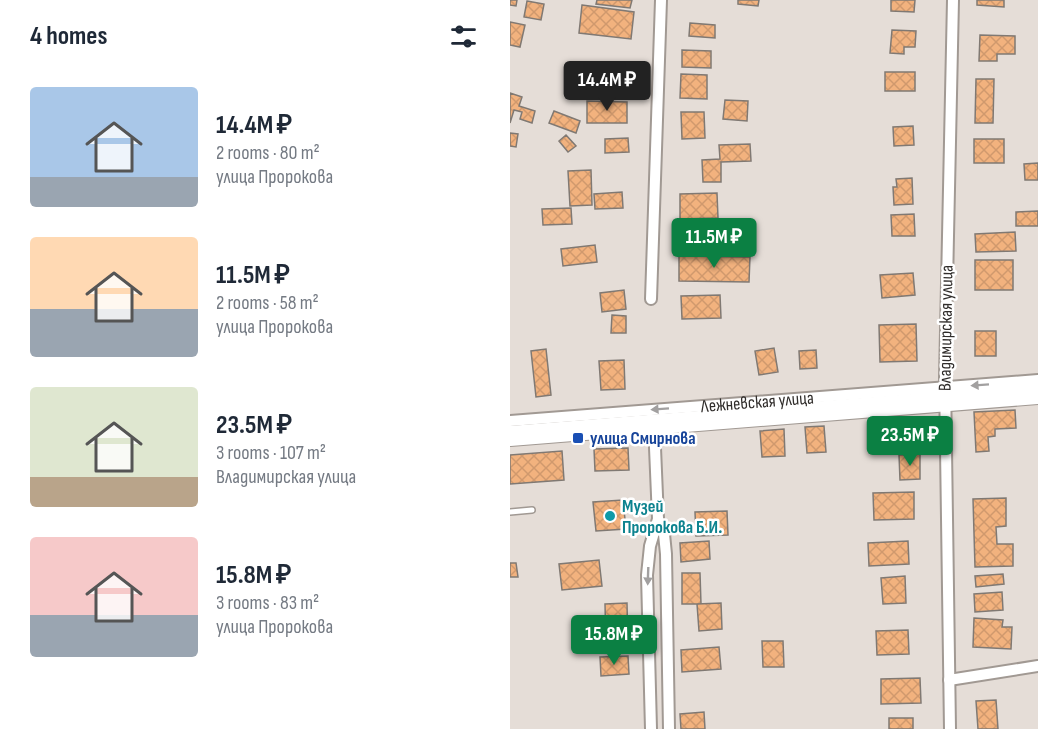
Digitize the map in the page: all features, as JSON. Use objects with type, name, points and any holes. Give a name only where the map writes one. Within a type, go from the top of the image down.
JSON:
[{"type":"highway","name":"Лежневская улица","points":[[510,436],[654,424],[945,394],[1038,394]]},
{"type":"street","points":[[651,299],[661,0]]},
{"type":"street","name":"Владимирская улица","points":[[950,729],[945,394],[953,0]]},
{"type":"street","name":"Лежневская улица","points":[[510,421],[945,394],[1038,380]]},
{"type":"street","points":[[651,729],[647,575],[650,546],[658,519],[654,424]]},
{"type":"street","points":[[658,519],[664,534],[666,554],[669,729]]},
{"type":"street","points":[[949,680],[1038,666]]},
{"type":"lane","points":[[510,512],[532,510]]},
{"type":"building","points":[[510,0],[517,0],[516,6],[510,5]]},
{"type":"building","points":[[597,0],[632,0],[630,8],[596,4]]},
{"type":"building","points":[[738,0],[759,0],[758,6],[738,4]]},
{"type":"building","points":[[891,0],[915,0],[914,12],[891,11]]},
{"type":"building","points":[[977,0],[1004,0],[1004,7],[977,5]]},
{"type":"building","points":[[527,1],[544,4],[541,20],[524,17]]},
{"type":"building","points":[[582,5],[634,12],[631,39],[579,33]]},
{"type":"building","points":[[510,22],[525,25],[520,47],[510,45]]},
{"type":"building","points":[[690,23],[715,25],[715,38],[689,36]]},
{"type":"building","points":[[892,30],[916,31],[915,47],[904,47],[904,54],[890,53]]},
{"type":"building","points":[[980,35],[1015,36],[1015,54],[997,54],[997,61],[979,61]]},
{"type":"building","points":[[682,50],[711,51],[711,68],[682,67]]},
{"type":"building","points":[[607,64],[627,65],[626,92],[606,92]]},
{"type":"building","points":[[885,72],[915,72],[915,91],[885,91]]},
{"type":"building","points":[[681,74],[707,75],[707,99],[680,98]]},
{"type":"building","points":[[976,79],[994,79],[993,123],[975,123]]},
{"type":"building","points":[[510,93],[522,97],[519,106],[535,111],[532,123],[520,119],[522,112],[514,110],[510,123]]},
{"type":"building","points":[[725,100],[748,101],[747,121],[723,119]]},
{"type":"building","points":[[587,101],[627,102],[627,123],[587,123]]},
{"type":"building","points":[[554,111],[580,121],[576,133],[549,123]]},
{"type":"building","points":[[681,112],[704,112],[705,138],[682,139]]},
{"type":"building","points":[[913,126],[914,145],[894,146],[893,127]]},
{"type":"building","points":[[510,133],[518,134],[516,147],[510,146]]},
{"type":"building","points":[[566,135],[576,146],[568,152],[559,141]]},
{"type":"building","points":[[628,138],[629,152],[605,153],[605,139]]},
{"type":"building","points":[[974,139],[1004,139],[1004,163],[974,163]]},
{"type":"building","points":[[750,144],[751,161],[721,162],[721,182],[703,182],[702,160],[720,159],[719,145]]},
{"type":"building","points":[[1038,163],[1038,180],[1025,180],[1024,164]]},
{"type":"building","points":[[591,170],[592,205],[570,206],[568,171]]},
{"type":"building","points":[[912,178],[913,204],[894,205],[893,187],[897,187],[896,179]]},
{"type":"building","points":[[622,192],[623,208],[595,209],[594,194]]},
{"type":"building","points":[[717,193],[718,218],[680,219],[680,194]]},
{"type":"building","points":[[571,208],[572,224],[543,225],[542,209]]},
{"type":"building","points":[[1038,211],[1038,226],[1016,226],[1016,212]]},
{"type":"building","points":[[914,214],[915,236],[892,236],[891,215]]},
{"type":"building","points":[[680,226],[698,227],[697,247],[679,246]]},
{"type":"building","points":[[1015,232],[1016,251],[976,252],[975,234]]},
{"type":"building","points":[[595,245],[597,262],[563,266],[561,249]]},
{"type":"building","points":[[679,256],[750,257],[749,282],[679,281]]},
{"type":"building","points":[[975,260],[1013,260],[1013,290],[975,290]]},
{"type":"building","points":[[913,273],[915,295],[882,298],[880,275]]},
{"type":"building","points":[[624,290],[626,309],[602,312],[600,293]]},
{"type":"building","points":[[720,295],[721,318],[682,319],[681,296]]},
{"type":"building","points":[[612,315],[626,316],[626,333],[611,333]]},
{"type":"building","points":[[916,324],[917,361],[880,362],[879,325]]},
{"type":"building","points":[[975,331],[996,331],[996,356],[975,356]]},
{"type":"building","points":[[774,348],[778,372],[759,375],[755,351]]},
{"type":"building","points":[[546,349],[551,395],[536,397],[531,351]]},
{"type":"building","points":[[816,350],[817,368],[800,369],[799,351]]},
{"type":"building","points":[[624,360],[625,389],[601,390],[599,361]]},
{"type":"building","points":[[1015,410],[1016,428],[995,429],[995,436],[988,437],[989,451],[976,452],[974,412]]},
{"type":"building","points":[[913,419],[914,440],[890,441],[889,420]]},
{"type":"building","points":[[824,426],[826,452],[807,453],[805,427]]},
{"type":"building","points":[[784,429],[785,456],[762,457],[760,431]]},
{"type":"building","points":[[628,448],[629,470],[595,471],[594,449]]},
{"type":"building","points":[[562,451],[564,480],[510,484],[510,455]]},
{"type":"building","points":[[920,454],[920,479],[900,480],[899,455]]},
{"type":"building","points":[[914,492],[914,519],[874,520],[873,493]]},
{"type":"building","points":[[1006,498],[1006,526],[996,527],[997,544],[1013,544],[1013,566],[975,567],[973,499]]},
{"type":"building","name":"Музей Пророкова Б.И.","points":[[623,500],[626,529],[596,531],[593,502]]},
{"type":"building","points":[[727,511],[728,535],[696,536],[695,512]]},
{"type":"building","points":[[709,541],[710,559],[681,562],[680,543]]},
{"type":"building","points":[[908,541],[909,564],[869,566],[868,543]]},
{"type":"building","points":[[599,560],[602,586],[562,590],[559,564]]},
{"type":"building","points":[[510,563],[516,563],[518,577],[510,577]]},
{"type":"building","points":[[682,573],[700,573],[701,604],[682,604]]},
{"type":"building","points":[[1003,574],[1004,584],[976,587],[975,576]]},
{"type":"building","points":[[905,576],[906,603],[883,604],[881,578]]},
{"type":"building","points":[[1002,592],[1003,610],[975,612],[974,594]]},
{"type":"building","points":[[627,603],[628,647],[606,647],[605,604]]},
{"type":"building","points":[[721,603],[722,629],[699,631],[697,604]]},
{"type":"building","points":[[974,618],[1003,620],[1002,627],[1012,627],[1011,649],[973,647]]},
{"type":"building","points":[[908,630],[909,654],[877,655],[876,631]]},
{"type":"building","points":[[762,641],[783,641],[784,667],[763,667]]},
{"type":"building","points":[[719,647],[721,669],[682,672],[681,650]]},
{"type":"building","points":[[628,656],[629,674],[601,676],[600,657]]},
{"type":"building","points":[[920,678],[921,703],[881,704],[881,679]]},
{"type":"building","points":[[996,700],[998,729],[978,729],[976,701]]},
{"type":"building","points":[[704,712],[705,729],[681,729],[680,714]]},
{"type":"building","points":[[889,718],[913,718],[913,729],[889,729]]},
{"type":"place","name":"улица Смирнова","points":[[578,438]]},
{"type":"place","name":"Музей Пророкова Б.И.","points":[[610,516]]}]
